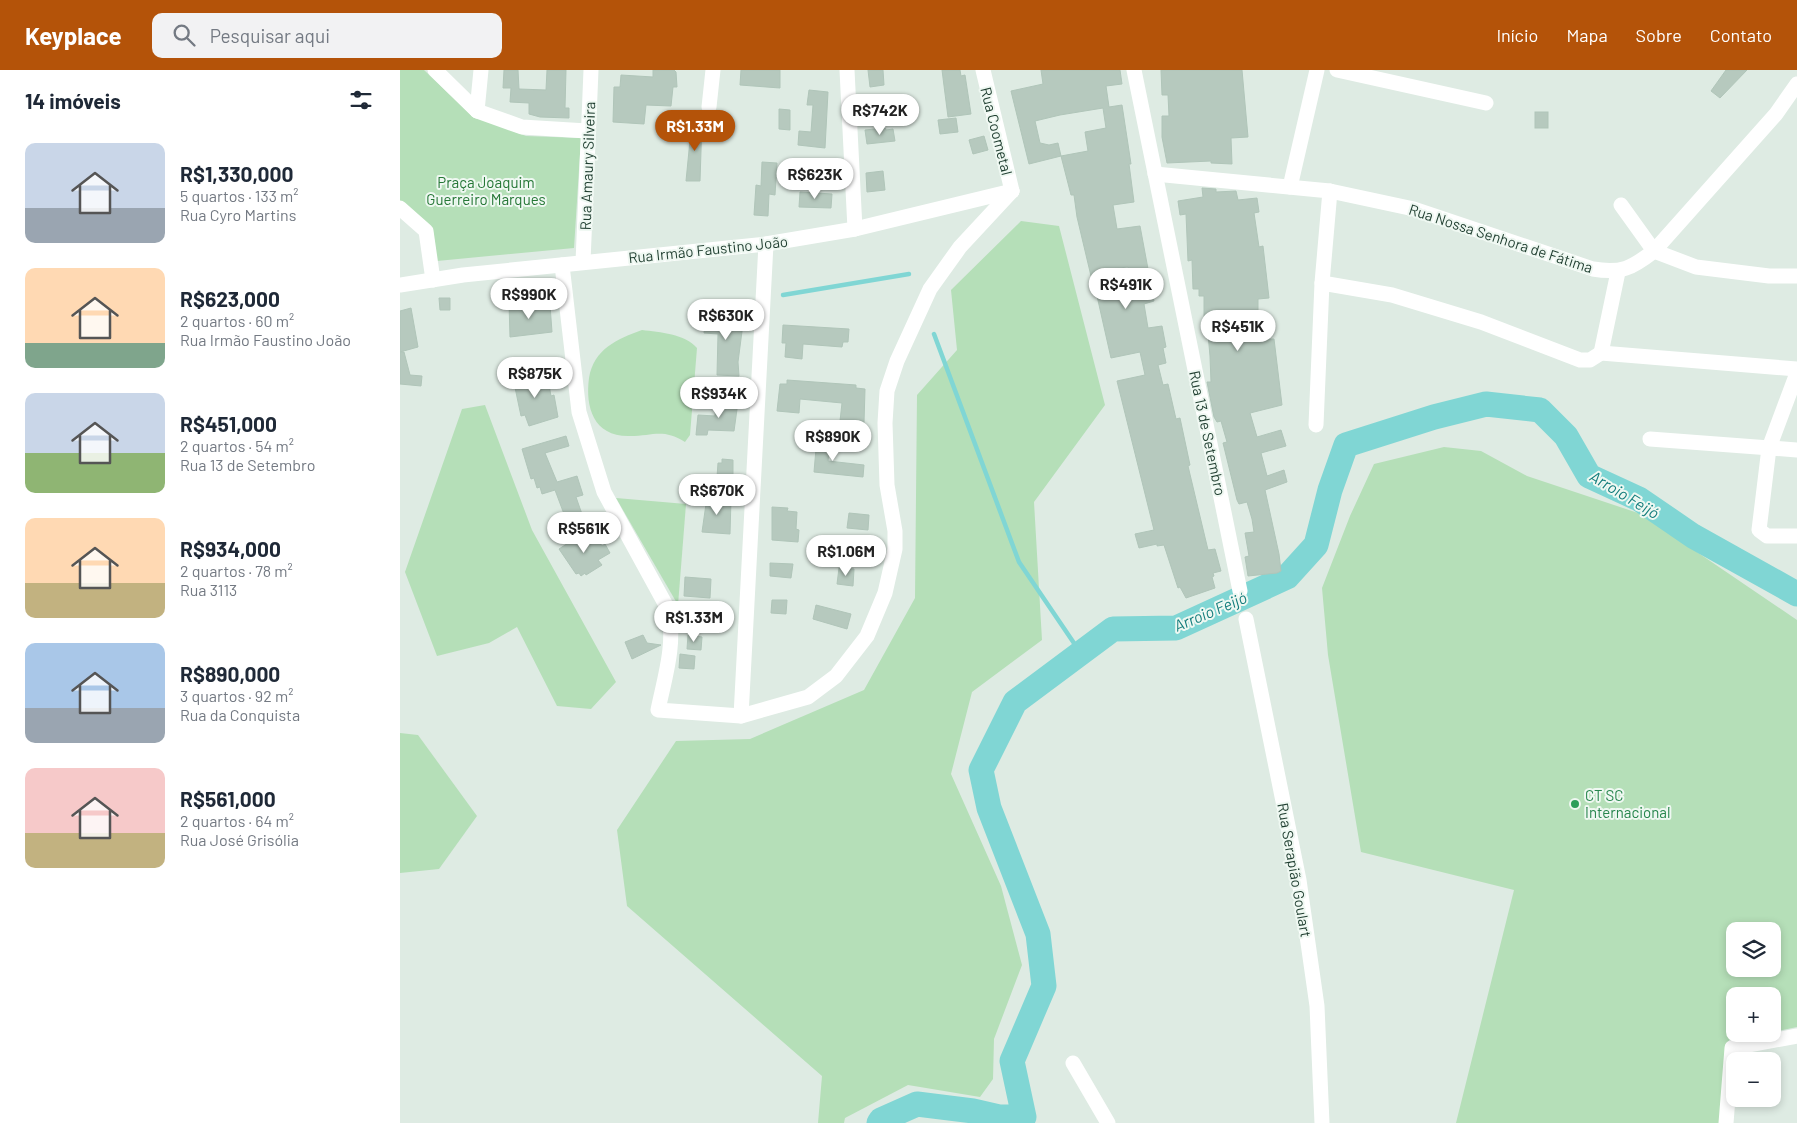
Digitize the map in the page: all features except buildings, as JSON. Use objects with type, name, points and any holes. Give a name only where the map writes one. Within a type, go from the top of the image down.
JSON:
[{"type":"street","points":[[435,70],[477,111],[522,128],[587,131]]},
{"type":"street","points":[[477,111],[480,70]]},
{"type":"street","name":"Rua Amaury Silveira","points":[[584,262],[587,131],[591,70]]},
{"type":"street","points":[[710,107],[713,70]]},
{"type":"street","points":[[848,70],[855,229]]},
{"type":"street","name":"Rua Coometal","points":[[983,70],[1012,191]]},
{"type":"street","name":"Rua 13 de Setembro","points":[[1134,70],[1240,591]]},
{"type":"street","points":[[1290,187],[1317,70]]},
{"type":"street","points":[[1337,70],[1486,103]]},
{"type":"street","points":[[1602,353],[1618,272],[1631,267],[1654,251],[1776,114],[1797,84]]},
{"type":"street","name":"Rua Nossa Senhora de Fátima","points":[[1155,174],[1330,191],[1414,209],[1593,269],[1618,272]]},
{"type":"street","points":[[562,264],[579,412],[604,492],[668,609],[672,625],[672,643],[658,710],[741,716],[808,697],[836,676],[868,636],[885,593],[895,549],[895,531],[887,485],[885,423],[887,391],[897,361],[935,282],[960,247],[1012,191]]},
{"type":"street","name":"Rua Irmão Faustino João","points":[[400,285],[562,264],[766,244],[855,229],[1012,191]]},
{"type":"street","points":[[1316,425],[1322,283],[1330,191]]},
{"type":"street","points":[[1620,205],[1654,251],[1696,267],[1769,276],[1797,276]]},
{"type":"street","points":[[400,208],[426,231],[433,280]]},
{"type":"street","points":[[741,716],[766,244]]},
{"type":"street","points":[[1322,283],[1392,295],[1481,322],[1580,360],[1590,360],[1602,353],[1797,371],[1769,448],[1759,530],[1767,536],[1797,536]]},
{"type":"street","points":[[1650,439],[1797,450]]},
{"type":"street","name":"Rua Serapião Goulart","points":[[1246,619],[1298,880],[1317,1006],[1322,1123]]},
{"type":"street","points":[[1726,1123],[1732,1048],[1797,1036]]},
{"type":"street","points":[[1073,1064],[1108,1123]]},
{"type":"green space","name":"Praça Joaquim Guerreiro Marques","points":[[400,70],[424,70],[472,116],[526,136],[581,138],[574,248],[437,261],[433,231],[400,201]]},
{"type":"green space","points":[[1021,221],[1059,226],[1105,405],[1034,502],[1042,640],[972,692],[951,774],[1001,886],[1022,965],[994,1039],[993,1079],[980,1097],[908,1085],[845,1118],[844,1123],[818,1123],[822,1076],[627,906],[617,830],[676,741],[750,739],[864,690],[915,598],[917,395],[957,350],[951,290]]},
{"type":"green space","points":[[642,330],[679,337],[692,343],[697,348],[690,435],[685,442],[664,434],[618,435],[608,432],[594,419],[588,389],[589,378],[596,360],[608,346]]},
{"type":"green space","points":[[485,405],[532,530],[616,682],[591,709],[557,706],[517,627],[489,643],[437,656],[405,572],[462,409]]},
{"type":"green space","name":"CT SC Internacional","points":[[1444,447],[1481,451],[1527,476],[1641,514],[1797,620],[1797,1027],[1781,1030],[1781,987],[1726,987],[1726,1042],[1729,1042],[1728,1052],[1726,1052],[1720,1123],[1456,1123],[1514,890],[1361,852],[1328,655],[1322,588],[1350,516],[1374,464]]},
{"type":"green space","points":[[616,498],[686,504],[678,605]]},
{"type":"green space","points":[[400,733],[418,735],[477,816],[439,869],[400,873]]},
{"type":"waterway","points":[[783,295],[909,274]]},
{"type":"waterway","points":[[934,334],[1019,562],[1080,652]]},
{"type":"waterway","name":"Arroio Feijó","points":[[879,1123],[881,1120],[917,1104],[973,1111],[999,1117],[1024,1117],[1012,1061],[1044,986],[1038,934],[989,808],[981,770],[1015,702],[1113,629],[1176,628],[1287,577],[1316,545],[1330,490],[1346,445],[1434,417],[1486,404],[1540,410],[1566,436],[1589,476],[1639,499],[1693,536],[1797,594]]},
{"type":"place","name":"CT SC Internacional","points":[[1575,804]]}]
